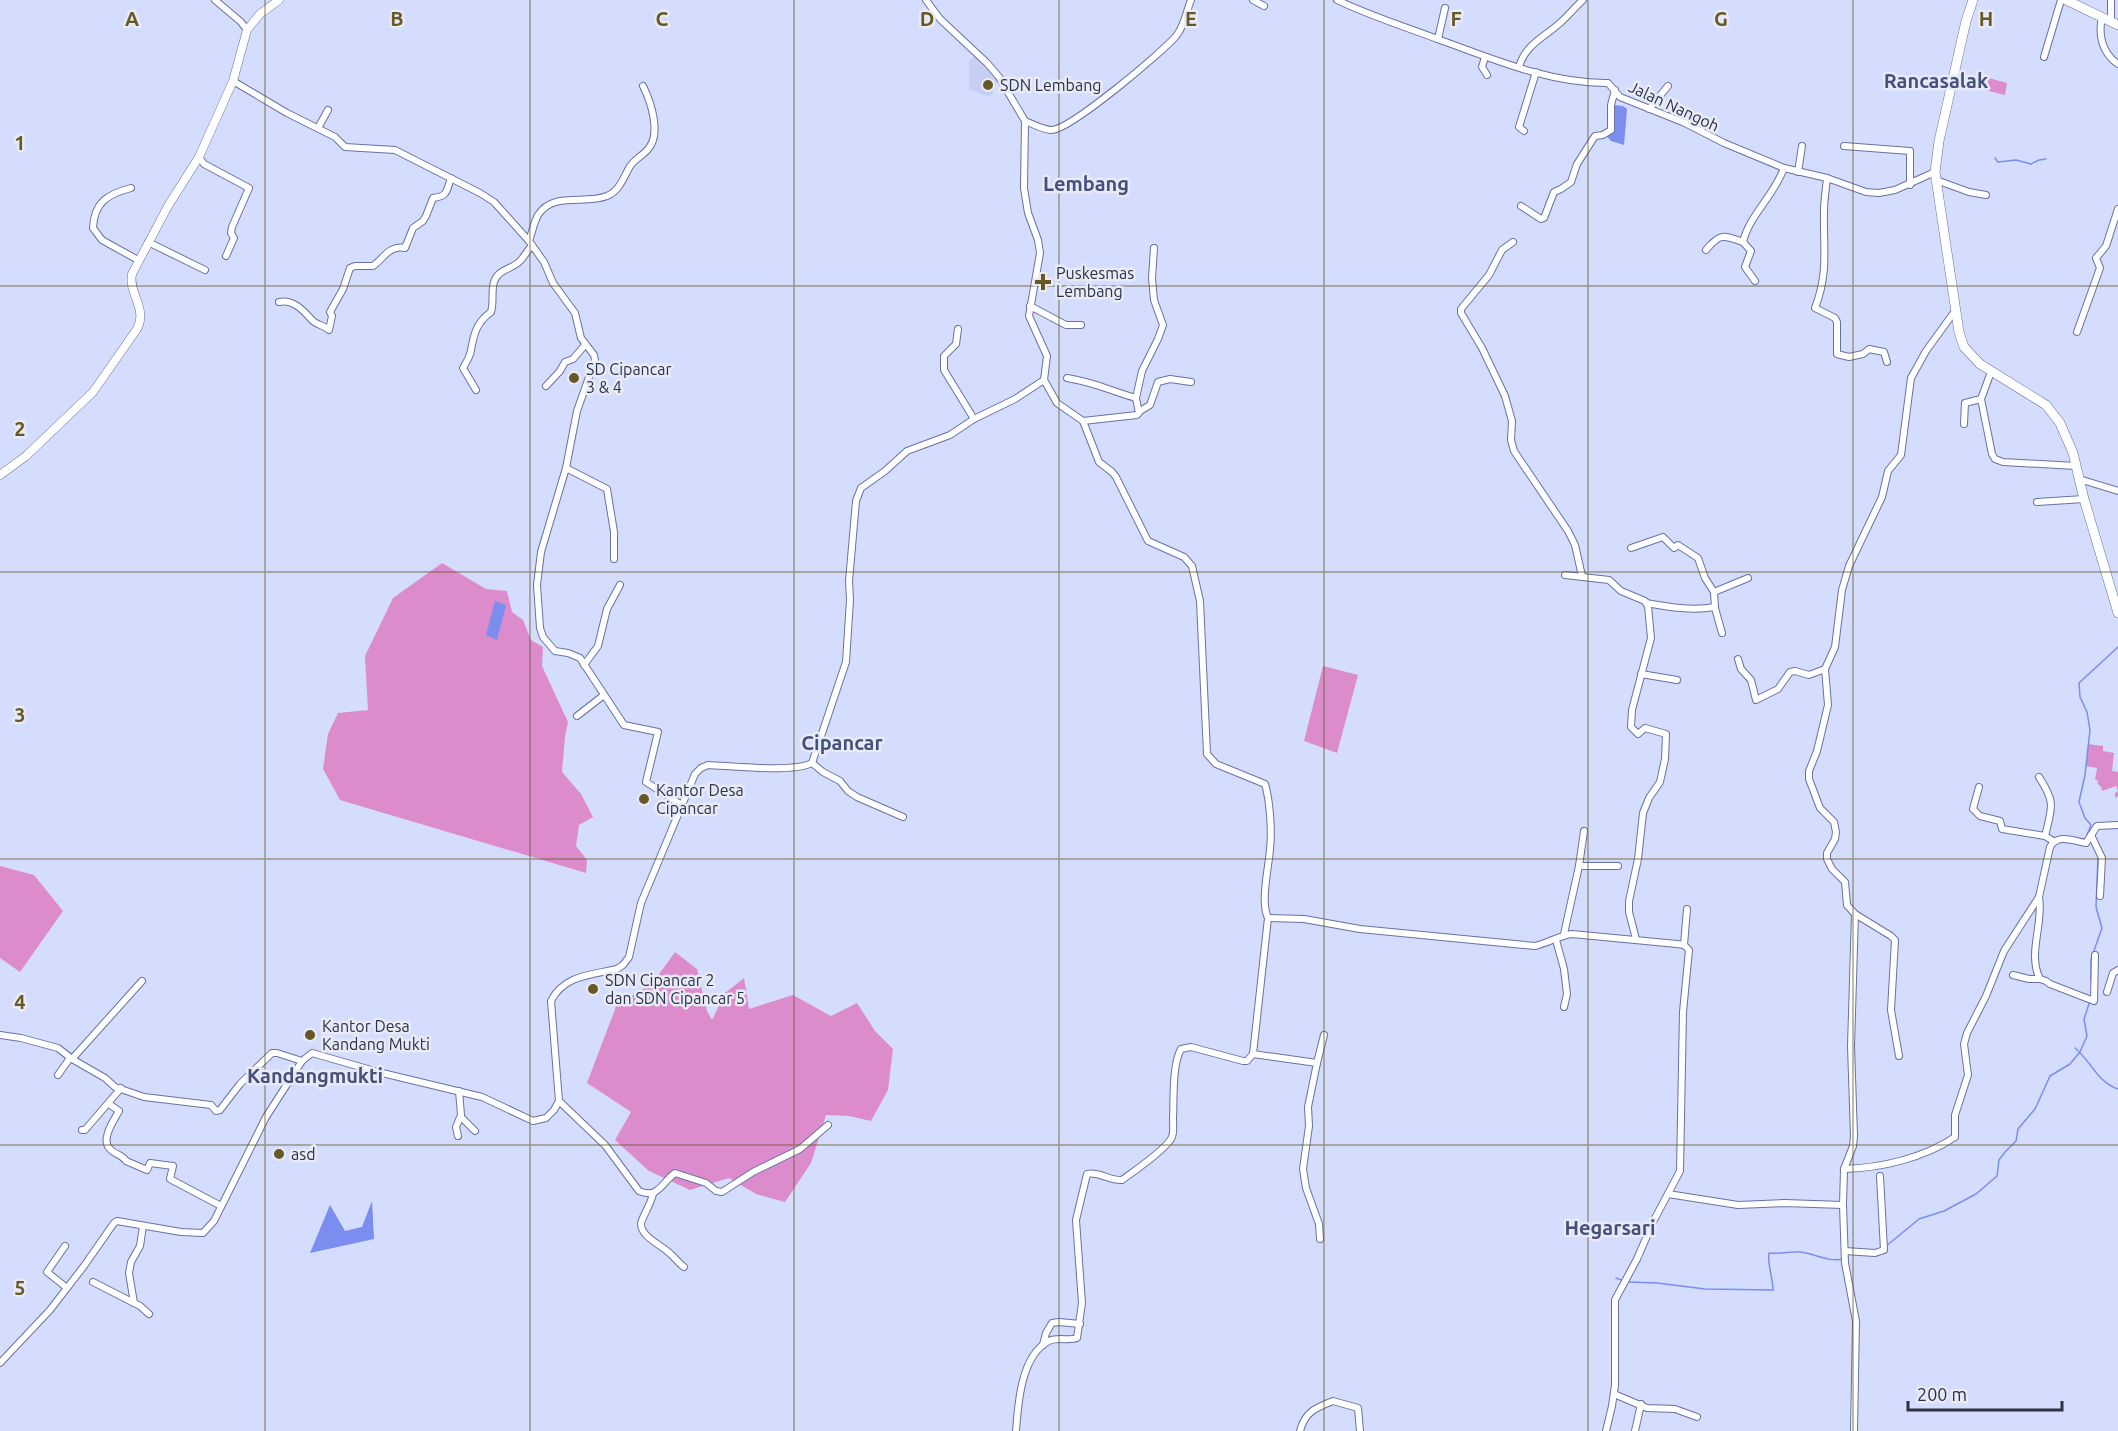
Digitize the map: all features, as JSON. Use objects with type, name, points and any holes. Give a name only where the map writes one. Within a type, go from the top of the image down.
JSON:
[{"type":"main road","points":[[1973,0],[1966,21],[1938,146],[1936,176],[1955,311],[1965,347],[1980,364],[2046,405],[2054,413],[2070,443],[2084,500],[2118,610]]},
{"type":"main road","points":[[2062,2],[2078,5],[2115,23]]},
{"type":"street","points":[[215,0],[247,30]]},
{"type":"street","points":[[0,475],[26,456],[93,392],[130,341],[141,320],[138,301],[130,278],[148,242],[199,158],[233,81],[247,30],[260,14],[279,0]]},
{"type":"street","points":[[926,0],[940,19],[999,77],[1025,121],[1024,188],[1028,213],[1038,240],[1040,253],[1030,306],[1030,320],[1047,356],[1044,380],[1057,403],[1083,421],[1099,462],[1116,477],[1148,541],[1184,557],[1192,566],[1201,610],[1203,712],[1207,754],[1216,764],[1262,781],[1266,786],[1270,842],[1265,908],[1268,918],[1253,1054],[1247,1061],[1243,1061],[1191,1047],[1181,1049],[1175,1078],[1173,1132],[1168,1142],[1153,1157],[1122,1180],[1087,1174],[1076,1220],[1082,1303],[1076,1339],[1053,1339],[1043,1345],[1032,1359],[1019,1391],[1016,1431]]},
{"type":"street","points":[[1025,121],[1052,130],[1064,126],[1121,86],[1179,33],[1191,0]]},
{"type":"street","points":[[1253,0],[1264,6]]},
{"type":"street","name":"Jalan Nangoh","points":[[1337,0],[1485,57],[1584,83],[1608,83],[1620,97],[1784,168],[1827,178],[1874,193],[1895,190],[1936,176]]},
{"type":"street","points":[[1519,67],[1522,56],[1528,48],[1560,23],[1583,0]]},
{"type":"street","points":[[2111,0],[2115,23]]},
{"type":"street","points":[[2044,57],[2062,2]]},
{"type":"street","points":[[1438,39],[1445,8]]},
{"type":"street","points":[[2102,17],[2100,38],[2110,56],[2118,64]]},
{"type":"street","points":[[1485,57],[1482,67],[1487,75]]},
{"type":"street","points":[[1524,131],[1519,127],[1536,72]]},
{"type":"street","points":[[233,81],[335,137],[345,147],[395,150],[480,193],[494,202],[544,262],[553,283],[575,313],[580,335],[595,360],[577,411],[566,468],[541,552],[537,585],[540,628],[551,648],[575,655],[584,665],[624,725],[658,732],[646,782],[680,804]]},
{"type":"street","points":[[476,390],[463,369],[470,355],[473,334],[484,317],[491,312],[494,300],[493,285],[496,277],[501,271],[520,261],[530,243],[538,215],[543,209],[560,200],[594,200],[614,192],[623,181],[630,166],[649,149],[654,116],[650,99],[643,86]]},
{"type":"street","points":[[1649,109],[1668,86]]},
{"type":"street","points":[[1521,206],[1541,219],[1544,218],[1553,193],[1572,182],[1577,164],[1595,136],[1603,135],[1611,130],[1611,105],[1615,89]]},
{"type":"street","points":[[318,128],[328,110]]},
{"type":"street","points":[[1798,172],[1803,146]]},
{"type":"street","points":[[1844,146],[1910,151],[1910,185]]},
{"type":"street","points":[[199,158],[204,164],[249,188],[231,231],[234,237],[226,256]]},
{"type":"street","points":[[1743,242],[1746,229],[1772,193],[1784,168]]},
{"type":"street","points":[[1936,176],[1969,192],[1986,195]]},
{"type":"street","points":[[279,302],[289,302],[308,314],[312,321],[329,330],[332,316],[330,312],[344,289],[350,268],[373,266],[386,253],[398,247],[405,248],[413,228],[423,221],[433,198],[446,194],[451,178]]},
{"type":"street","points":[[1827,178],[1824,208],[1826,249],[1822,290],[1815,308],[1835,318],[1837,322],[1837,354],[1849,357],[1872,349],[1884,352],[1887,362]]},
{"type":"street","points":[[131,188],[114,192],[103,199],[96,209],[93,228],[102,240],[138,260]]},
{"type":"street","points":[[2077,332],[2100,268],[2096,258],[2106,246],[2118,209]]},
{"type":"street","points":[[1706,250],[1715,238],[1720,236],[1743,242],[1751,251],[1746,267],[1755,281]]},
{"type":"street","points":[[148,242],[205,270]]},
{"type":"street","points":[[1513,242],[1502,250],[1489,275],[1461,309],[1461,312],[1482,348],[1505,396],[1512,421],[1511,440],[1514,451],[1568,531],[1575,545],[1582,576]]},
{"type":"street","points":[[1140,411],[1136,398],[1142,370],[1163,325],[1154,300],[1152,278],[1154,248]]},
{"type":"street","points":[[1030,306],[1065,324],[1081,325]]},
{"type":"street","points":[[1899,1056],[1891,1010],[1895,940],[1855,914],[1847,905],[1845,882],[1832,869],[1827,859],[1827,853],[1835,839],[1834,822],[1820,808],[1809,779],[1809,771],[1817,751],[1828,705],[1826,669],[1836,648],[1842,590],[1849,566],[1882,497],[1888,471],[1901,455],[1911,378],[1926,351],[1955,311]]},
{"type":"street","points":[[958,329],[956,344],[944,356],[944,370],[974,419]]},
{"type":"street","points":[[546,386],[565,362],[573,359],[585,345]]},
{"type":"street","points":[[1991,372],[1981,399],[1995,459],[2013,463],[2076,466]]},
{"type":"street","points":[[1068,378],[1103,385],[1112,391],[1136,398]]},
{"type":"street","points":[[1083,421],[1137,415],[1150,405],[1158,382],[1170,379],[1191,382]]},
{"type":"street","points":[[812,763],[846,662],[849,581],[856,501],[861,488],[907,451],[942,439],[974,419],[1015,399],[1044,380]]},
{"type":"street","points":[[1964,424],[1965,401],[1981,399]]},
{"type":"street","points":[[566,468],[600,483],[607,489],[614,532],[614,559]]},
{"type":"street","points":[[2079,478],[2118,491]]},
{"type":"street","points":[[2037,502],[2084,500]]},
{"type":"street","points":[[1631,548],[1663,537],[1674,548],[1678,545],[1698,558],[1705,578],[1714,592],[1715,607],[1722,633]]},
{"type":"street","points":[[1565,575],[1609,580],[1621,591],[1646,603],[1676,608],[1715,607]]},
{"type":"street","points":[[1714,592],[1748,578]]},
{"type":"street","points":[[584,665],[597,646],[607,609],[620,585]]},
{"type":"street","points":[[1636,939],[1629,901],[1638,859],[1643,813],[1649,798],[1660,782],[1667,744],[1666,734],[1646,728],[1638,734],[1631,727],[1632,710],[1651,638],[1646,603]]},
{"type":"street","points":[[1738,659],[1742,669],[1751,680],[1756,700],[1778,689],[1793,670],[1809,675],[1826,669]]},
{"type":"street","points":[[1641,674],[1677,680]]},
{"type":"street","points":[[578,716],[604,695]]},
{"type":"street","points":[[653,1194],[639,1191],[605,1145],[559,1101],[550,1001],[564,983],[572,979],[617,969],[629,957],[641,903],[694,774],[708,765],[789,768],[812,763]]},
{"type":"street","points":[[812,763],[840,781],[857,797],[903,817]]},
{"type":"street","points":[[2039,777],[2050,793],[2052,804],[2045,836]]},
{"type":"street","points":[[1979,787],[1974,809],[1980,816],[2000,821],[2002,829],[2045,836],[2053,841]]},
{"type":"street","points":[[2090,838],[2097,826],[2118,825]]},
{"type":"street","points":[[1268,918],[1304,919],[1360,929],[1535,946],[1556,940],[1564,934],[1579,867],[1584,831]]},
{"type":"street","points":[[1844,1169],[1881,1165],[1920,1154],[1955,1137],[1955,1114],[1968,1075],[1964,1044],[1967,1033],[1986,996],[2004,951],[2038,897],[2047,855],[2053,841],[2090,838]]},
{"type":"street","points":[[2090,838],[2102,858],[2100,896]]},
{"type":"street","points":[[1579,867],[1618,866]]},
{"type":"street","points":[[2038,897],[2040,911],[2036,964],[2040,979]]},
{"type":"street","points":[[1684,945],[1688,909]]},
{"type":"street","points":[[1854,1431],[1856,1321],[1845,1263],[1843,1205],[1844,1169],[1853,1146],[1854,1136],[1851,1024],[1855,914]]},
{"type":"street","points":[[1564,934],[1684,945],[1689,950],[1683,1012],[1682,1162],[1680,1171],[1615,1300],[1614,1394],[1606,1431]]},
{"type":"street","points":[[1556,940],[1564,969],[1567,994],[1564,1007]]},
{"type":"street","points":[[2013,975],[2045,980],[2054,986],[2092,1000],[2096,998],[2095,955]]},
{"type":"street","points":[[2107,992],[2113,973],[2118,970]]},
{"type":"street","points":[[58,1075],[142,981]]},
{"type":"street","points":[[0,1035],[51,1045],[121,1088],[144,1097],[211,1105],[216,1111],[220,1110],[240,1084],[272,1053],[302,1061]]},
{"type":"street","points":[[1320,1239],[1319,1224],[1306,1188],[1303,1169],[1309,1126],[1308,1107],[1324,1035]]},
{"type":"street","points":[[0,1363],[50,1310],[117,1221],[181,1232],[203,1233],[214,1221],[266,1117],[302,1061],[312,1053],[378,1072],[482,1097],[533,1121],[546,1118],[559,1101]]},
{"type":"street","points":[[1253,1054],[1317,1063]]},
{"type":"street","points":[[82,1130],[85,1130],[121,1088]]},
{"type":"street","points":[[458,1136],[456,1127],[461,1117],[459,1091]]},
{"type":"street","points":[[109,1104],[119,1111],[107,1135],[107,1146],[110,1149],[124,1157],[126,1161],[147,1170],[150,1163],[172,1166],[170,1179],[221,1206]]},
{"type":"street","points":[[461,1117],[475,1131]]},
{"type":"street","points":[[684,1267],[646,1235],[641,1228],[641,1222],[651,1204],[653,1194],[675,1173],[706,1183],[716,1191],[722,1192],[753,1172],[800,1149],[828,1125]]},
{"type":"street","points":[[1845,1252],[1875,1253],[1884,1250],[1880,1176]]},
{"type":"street","points":[[1668,1194],[1738,1205],[1784,1203],[1843,1205]]},
{"type":"street","points":[[134,1303],[129,1273],[131,1262],[140,1246],[143,1226]]},
{"type":"street","points":[[65,1246],[47,1272],[67,1288]]},
{"type":"street","points":[[93,1282],[134,1303],[149,1314]]},
{"type":"street","points":[[1043,1345],[1052,1323],[1080,1324]]},
{"type":"street","points":[[1614,1394],[1652,1409],[1663,1407],[1675,1409],[1697,1418]]},
{"type":"street","points":[[1300,1431],[1303,1419],[1308,1413],[1333,1401],[1358,1408],[1360,1431]]},
{"type":"street","points":[[1635,1431],[1641,1404]]},
{"type":"shaded area","points":[[977,54],[998,78],[991,97],[969,90],[969,61]]},
{"type":"shaded area","points":[[1989,78],[2007,83],[2005,95],[1985,90]]},
{"type":"shaded area","points":[[442,563],[486,589],[507,591],[512,612],[523,620],[531,640],[543,647],[542,666],[568,722],[562,772],[581,794],[593,817],[579,825],[576,846],[587,860],[586,873],[340,800],[323,769],[328,734],[338,713],[368,710],[365,656],[393,598]]},
{"type":"shaded area","points":[[1323,666],[1358,675],[1337,753],[1304,741]]},
{"type":"shaded area","points":[[2088,744],[2103,746],[2103,751],[2114,753],[2112,771],[2118,772],[2118,791],[2116,786],[2102,791],[2097,783],[2098,780],[2095,780],[2097,768],[2086,766]]},
{"type":"shaded area","points":[[0,866],[34,875],[63,911],[20,972],[0,958]]},
{"type":"shaded area","points":[[675,952],[697,969],[707,1011],[712,1020],[725,993],[744,978],[749,1009],[793,995],[831,1016],[857,1003],[875,1031],[893,1049],[888,1090],[871,1121],[849,1116],[826,1115],[811,1163],[785,1202],[756,1194],[729,1178],[690,1190],[649,1171],[615,1140],[631,1112],[587,1083],[617,1004],[652,984]]},
{"type":"water","points":[[1614,105],[1627,109],[1624,145],[1611,141],[1607,136]]},
{"type":"water","points":[[495,601],[506,605],[497,640],[486,635]]},
{"type":"water","points":[[372,1201],[374,1239],[310,1253],[330,1205],[345,1231],[362,1227]]},
{"type":"waterway","points":[[1995,158],[1998,162],[2016,160],[2031,164],[2046,159]]},
{"type":"waterway","points":[[2087,835],[2091,825],[2085,818],[2079,802],[2085,775],[2090,730],[2087,712],[2080,697],[2079,683],[2118,647]]},
{"type":"waterway","points":[[2091,981],[2091,959],[2102,928],[2096,907],[2098,858]]},
{"type":"waterway","points":[[1885,1247],[1919,1219],[1944,1211],[1976,1194],[1997,1176],[1999,1160],[2016,1141],[2018,1129],[2035,1109],[2050,1076],[2070,1064],[2080,1052],[2087,1036],[2084,1019],[2090,1001]]},
{"type":"waterway","points":[[2075,1048],[2099,1076],[2118,1089]]},
{"type":"waterway","points":[[1629,1282],[1705,1289],[1773,1290],[1769,1253],[1800,1252],[1836,1260],[1843,1259]]},
{"type":"waterway","points":[[1616,1278],[1624,1281]]},
{"type":"place","name":"SDN Lembang","points":[[988,85]]},
{"type":"place","name":"Puskesmas Lembang","points":[[1043,282]]},
{"type":"place","name":"SD Cipancar 3 & 4","points":[[574,378]]},
{"type":"place","name":"Kantor Desa Cipancar","points":[[644,799]]},
{"type":"place","name":"SDN Cipancar 2 dan SDN Cipancar 5","points":[[593,989]]},
{"type":"place","name":"Kantor Desa Kandang Mukti","points":[[310,1035]]},
{"type":"place","name":"asd","points":[[279,1154]]},
{"type":"district","name":"Rancasalak","points":[[1936,80]]},
{"type":"district","name":"Lembang","points":[[1086,183]]},
{"type":"district","name":"Cipancar","points":[[842,742]]},
{"type":"district","name":"Kandangmukti","points":[[315,1075]]},
{"type":"district","name":"Hegarsari","points":[[1610,1227]]}]
